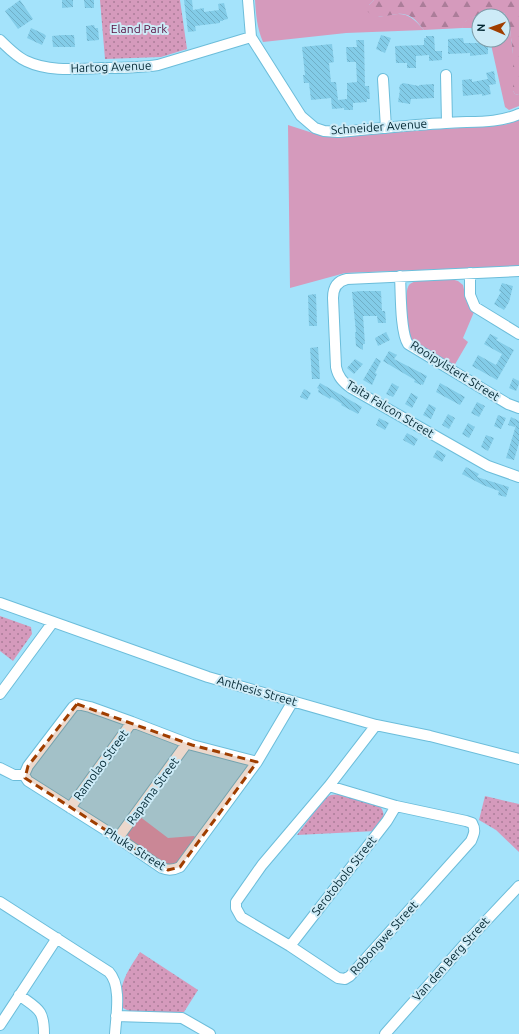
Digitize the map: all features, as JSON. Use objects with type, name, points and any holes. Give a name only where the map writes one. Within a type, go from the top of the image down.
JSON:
[{"type":"street","name":"Schneider Avenue","points":[[248,0],[251,37],[301,116],[315,128],[324,131],[338,132],[447,122],[492,120],[509,118],[519,114]]},
{"type":"street","name":"Hartog Avenue","points":[[0,40],[9,49],[26,61],[56,69],[73,69],[143,67],[158,65],[251,37]]},
{"type":"street","points":[[446,75],[447,122]]},
{"type":"street","points":[[382,79],[386,128]]},
{"type":"street","name":"Taita Falcon Street","points":[[519,271],[346,279],[341,281],[336,286],[333,298],[336,367],[341,379],[351,388],[488,466],[519,477]]},
{"type":"street","points":[[470,273],[470,295],[475,307],[519,334]]},
{"type":"street","name":"Rooipylstert Street","points":[[400,276],[403,329],[408,344],[508,404],[519,408]]},
{"type":"street","name":"Anthesis Street","points":[[0,603],[191,672],[376,725],[430,736],[519,759]]},
{"type":"street","points":[[0,694],[53,622]]},
{"type":"street","name":"Phuka Street","points":[[24,774],[28,781],[118,838],[162,868],[175,870],[180,867],[257,762],[293,701]]},
{"type":"street","points":[[0,768],[14,775],[24,774],[28,766],[73,707],[77,704],[132,722],[187,743],[257,762]]},
{"type":"street","name":"Ramolao Street","points":[[70,808],[132,722]]},
{"type":"street","name":"Robongwe Street","points":[[329,786],[396,806],[466,821],[472,823],[475,834],[471,841],[350,976],[344,979],[338,978],[241,916],[236,908],[236,902],[262,865],[329,786],[376,725]]},
{"type":"street","name":"Rapama Street","points":[[118,838],[187,743]]},
{"type":"street","name":"Serotobolo Street","points":[[290,946],[388,821],[396,806]]},
{"type":"street","name":"Van den Berg Street","points":[[385,1034],[460,949],[519,886]]},
{"type":"street","points":[[0,902],[109,972],[113,977],[117,988],[115,1034]]},
{"type":"street","points":[[0,1025],[57,938]]},
{"type":"street","points":[[19,995],[43,1015],[44,1034]]},
{"type":"street","points":[[116,1016],[182,1018],[210,1034]]},
{"type":"highlighted area","points":[[77,704],[192,745],[257,762],[180,867],[168,870],[25,778],[28,766]]},
{"type":"green space","name":"Eland Park","points":[[100,0],[180,0],[187,49],[161,57],[105,59]]},
{"type":"green space","points":[[255,0],[374,0],[369,5],[379,17],[393,14],[404,14],[413,19],[424,30],[346,33],[263,42],[258,27]]},
{"type":"green space","points":[[374,0],[519,0],[519,95],[515,94],[513,91],[511,8],[471,8],[471,18],[466,21],[462,28],[424,30],[414,19],[407,15],[396,14],[381,17],[372,15],[367,11],[369,5]]},
{"type":"green space","points":[[470,18],[471,28],[462,28],[466,21]]},
{"type":"green space","points":[[511,38],[513,54],[513,91],[515,94],[519,95],[519,106],[509,110],[505,107],[492,48],[511,48]]},
{"type":"green space","points":[[519,119],[519,266],[345,273],[290,288],[288,125],[322,136],[494,126],[508,124]]},
{"type":"green space","points":[[451,279],[458,281],[463,285],[467,303],[474,312],[463,338],[468,342],[454,366],[414,343],[408,334],[406,307],[408,287],[410,284],[424,280]]},
{"type":"green space","points":[[0,616],[31,627],[32,634],[13,661],[0,651]]},
{"type":"green space","points":[[340,794],[379,805],[384,815],[376,831],[297,835],[325,798],[331,795]]},
{"type":"green space","points":[[485,796],[519,804],[519,852],[496,830],[479,820]]},
{"type":"green space","points":[[139,816],[168,838],[194,836],[197,839],[177,863],[167,865],[161,863],[128,839],[129,829]]},
{"type":"green space","points":[[140,952],[198,990],[184,1012],[133,1013],[123,1008],[121,1000],[122,985],[128,971]]},
{"type":"building","points":[[20,0],[33,19],[18,29],[5,11]]},
{"type":"building","points":[[62,0],[73,0],[73,7],[62,8]]},
{"type":"building","points":[[84,0],[94,0],[94,8],[85,8]]},
{"type":"building","points":[[184,0],[192,0],[193,10],[204,8],[204,12],[219,10],[218,4],[224,3],[228,19],[220,21],[220,23],[195,26],[196,31],[188,32]]},
{"type":"building","points":[[94,25],[95,28],[98,28],[99,40],[87,41],[86,26]]},
{"type":"building","points":[[31,28],[46,36],[42,45],[27,38]]},
{"type":"building","points":[[74,35],[75,47],[53,47],[52,36]]},
{"type":"building","points":[[381,35],[391,38],[385,53],[376,49]]},
{"type":"building","points":[[426,36],[434,36],[435,51],[442,51],[442,60],[429,61],[429,55],[416,56],[416,68],[407,68],[407,63],[396,63],[395,46],[424,45],[424,38],[426,38]]},
{"type":"building","points":[[463,38],[464,43],[471,43],[471,48],[488,48],[488,54],[470,56],[470,53],[448,54],[448,39]]},
{"type":"building","points":[[356,40],[364,40],[365,86],[369,86],[370,99],[367,99],[367,102],[353,103],[353,110],[344,110],[344,108],[332,109],[331,98],[311,100],[309,83],[304,83],[303,75],[305,75],[302,47],[332,44],[334,62],[329,63],[331,82],[336,82],[338,100],[347,99],[347,83],[357,82],[356,62],[347,62],[346,47],[357,47]]},
{"type":"building","points":[[494,71],[496,84],[489,85],[491,94],[482,96],[482,94],[463,96],[462,80],[472,79],[472,82],[488,79],[486,73]]},
{"type":"building","points":[[403,83],[419,86],[434,84],[434,98],[411,99],[410,104],[398,102],[400,85]]},
{"type":"building","points":[[502,283],[513,286],[509,302],[504,310],[494,304],[501,292],[499,291]]},
{"type":"building","points":[[381,291],[382,311],[385,311],[386,323],[378,323],[377,316],[363,316],[365,344],[363,344],[363,350],[356,346],[352,292]]},
{"type":"building","points":[[316,294],[317,326],[309,326],[308,295]]},
{"type":"building","points":[[386,332],[390,340],[378,346],[375,338]]},
{"type":"building","points":[[490,334],[498,338],[496,340],[514,350],[497,380],[472,366],[478,355],[496,365],[502,354],[484,344]]},
{"type":"building","points":[[318,347],[320,379],[312,379],[310,348]]},
{"type":"building","points":[[389,351],[397,355],[394,359],[427,376],[423,385],[414,382],[415,380],[383,361]]},
{"type":"building","points":[[376,358],[381,361],[375,373],[377,374],[372,385],[363,380]]},
{"type":"building","points":[[355,359],[363,364],[354,374],[347,368]]},
{"type":"building","points":[[513,378],[519,381],[516,391],[509,388]]},
{"type":"building","points":[[320,383],[362,407],[358,414],[341,405],[342,404],[331,397],[330,399],[318,392],[319,389],[317,388]]},
{"type":"building","points":[[392,383],[399,387],[393,397],[386,394]]},
{"type":"building","points":[[440,383],[465,397],[460,405],[436,392]]},
{"type":"building","points":[[304,389],[311,393],[307,400],[300,397]]},
{"type":"building","points":[[411,393],[418,397],[412,408],[405,404]]},
{"type":"building","points":[[477,402],[485,406],[479,417],[471,413]]},
{"type":"building","points":[[429,404],[436,408],[431,419],[423,415]]},
{"type":"building","points":[[448,414],[455,418],[449,429],[442,425]]},
{"type":"building","points":[[498,415],[506,418],[501,429],[494,426]]},
{"type":"building","points":[[511,417],[519,421],[519,443],[514,460],[506,458],[517,422],[515,427],[508,425]]},
{"type":"building","points":[[379,418],[389,423],[385,430],[376,425]]},
{"type":"building","points":[[468,423],[475,427],[469,438],[462,434]]},
{"type":"building","points":[[407,433],[418,439],[414,446],[403,440]]},
{"type":"building","points":[[486,435],[494,438],[488,451],[481,447]]},
{"type":"building","points":[[437,450],[446,455],[442,462],[433,457]]},
{"type":"building","points":[[466,467],[479,474],[477,477],[509,487],[506,497],[498,495],[499,491],[483,485],[462,474]]}]
